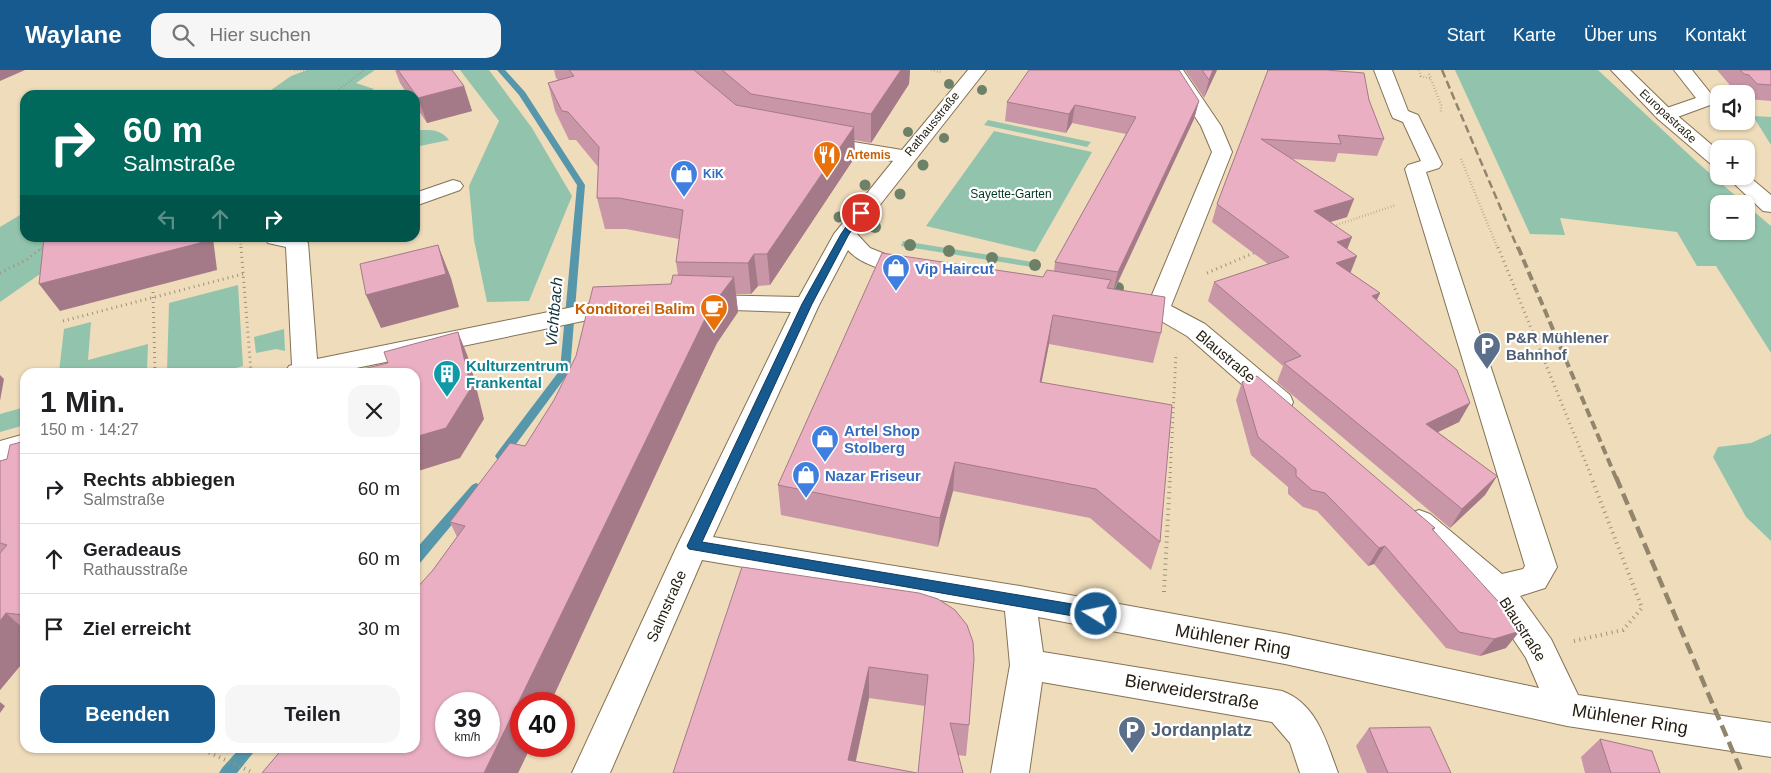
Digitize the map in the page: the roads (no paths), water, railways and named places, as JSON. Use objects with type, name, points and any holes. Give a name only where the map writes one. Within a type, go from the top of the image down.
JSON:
[{"type":"street","name":"Rathausstraße","points":[[807,304],[845,234],[905,157],[977,70]]},
{"type":"street","name":"Blaustraße","points":[[1174,70],[1211,126],[1222,152],[1158,312],[1196,330],[1233,370],[1298,418]]},
{"type":"street","points":[[1383,70],[1400,114],[1411,118],[1432,164],[1415,169],[1541,566],[1534,579],[1497,589]]},
{"type":"street","name":"Europastraße","points":[[1620,70],[1665,115],[1710,153]]},
{"type":"street","points":[[1665,115],[1707,100],[1683,70]]},
{"type":"street","points":[[802,139],[905,157]]},
{"type":"street","points":[[1746,185],[1771,206]]},
{"type":"street","points":[[420,198],[453,186]]},
{"type":"street","points":[[845,234],[862,252],[890,264],[938,272]]},
{"type":"street","points":[[296,242],[302,368]]},
{"type":"street","points":[[321,368],[643,301]]},
{"type":"street","points":[[682,302],[807,304]]},
{"type":"street","name":"Salmstraße","points":[[590,773],[693,546],[807,304]]},
{"type":"street","points":[[0,451],[20,445]]},
{"type":"street","name":"Blaustraße","points":[[1401,506],[1497,589],[1539,649],[1567,710]]},
{"type":"street","name":"Mühlener Ring","points":[[693,546],[1020,600],[1285,649],[1567,710],[1771,740]]},
{"type":"street","points":[[1010,773],[1027,665],[1020,600]]},
{"type":"street","name":"Bierweiderstraße","points":[[1027,665],[1105,676],[1282,707],[1305,733],[1319,773]]},
{"type":"waterway","name":"Vichtbach","points":[[501,70],[522,94],[581,185],[565,371],[501,456]]},
{"type":"waterway","name":"Vichtbach","points":[[420,553],[476,488]]},
{"type":"waterway","name":"Vichtbach","points":[[227,773],[245,753]]},
{"type":"railway","points":[[1442,70],[1518,249]]},
{"type":"railway","points":[[1518,247],[1616,478]]},
{"type":"railway","points":[[1616,477],[1742,773]]},
{"type":"place","name":"Artemis","points":[[827,179]]},
{"type":"place","name":"KiK","points":[[684,198]]},
{"type":"place","name":"Vip Haircut","points":[[896,292]]},
{"type":"place","name":"Konditorei Balim","points":[[714,332]]},
{"type":"place","name":"P&R Mühlener Bahnhof","points":[[1487,370]]},
{"type":"place","name":"Kulturzentrum Frankental","points":[[447,398]]},
{"type":"place","name":"Artel Shop Stolberg","points":[[825,463]]},
{"type":"place","name":"Nazar Friseur","points":[[806,499]]},
{"type":"place","name":"Jordanplatz","points":[[1132,754]]},
{"type":"park label","name":"Sayette-Garten","points":[[1011,194]]}]
